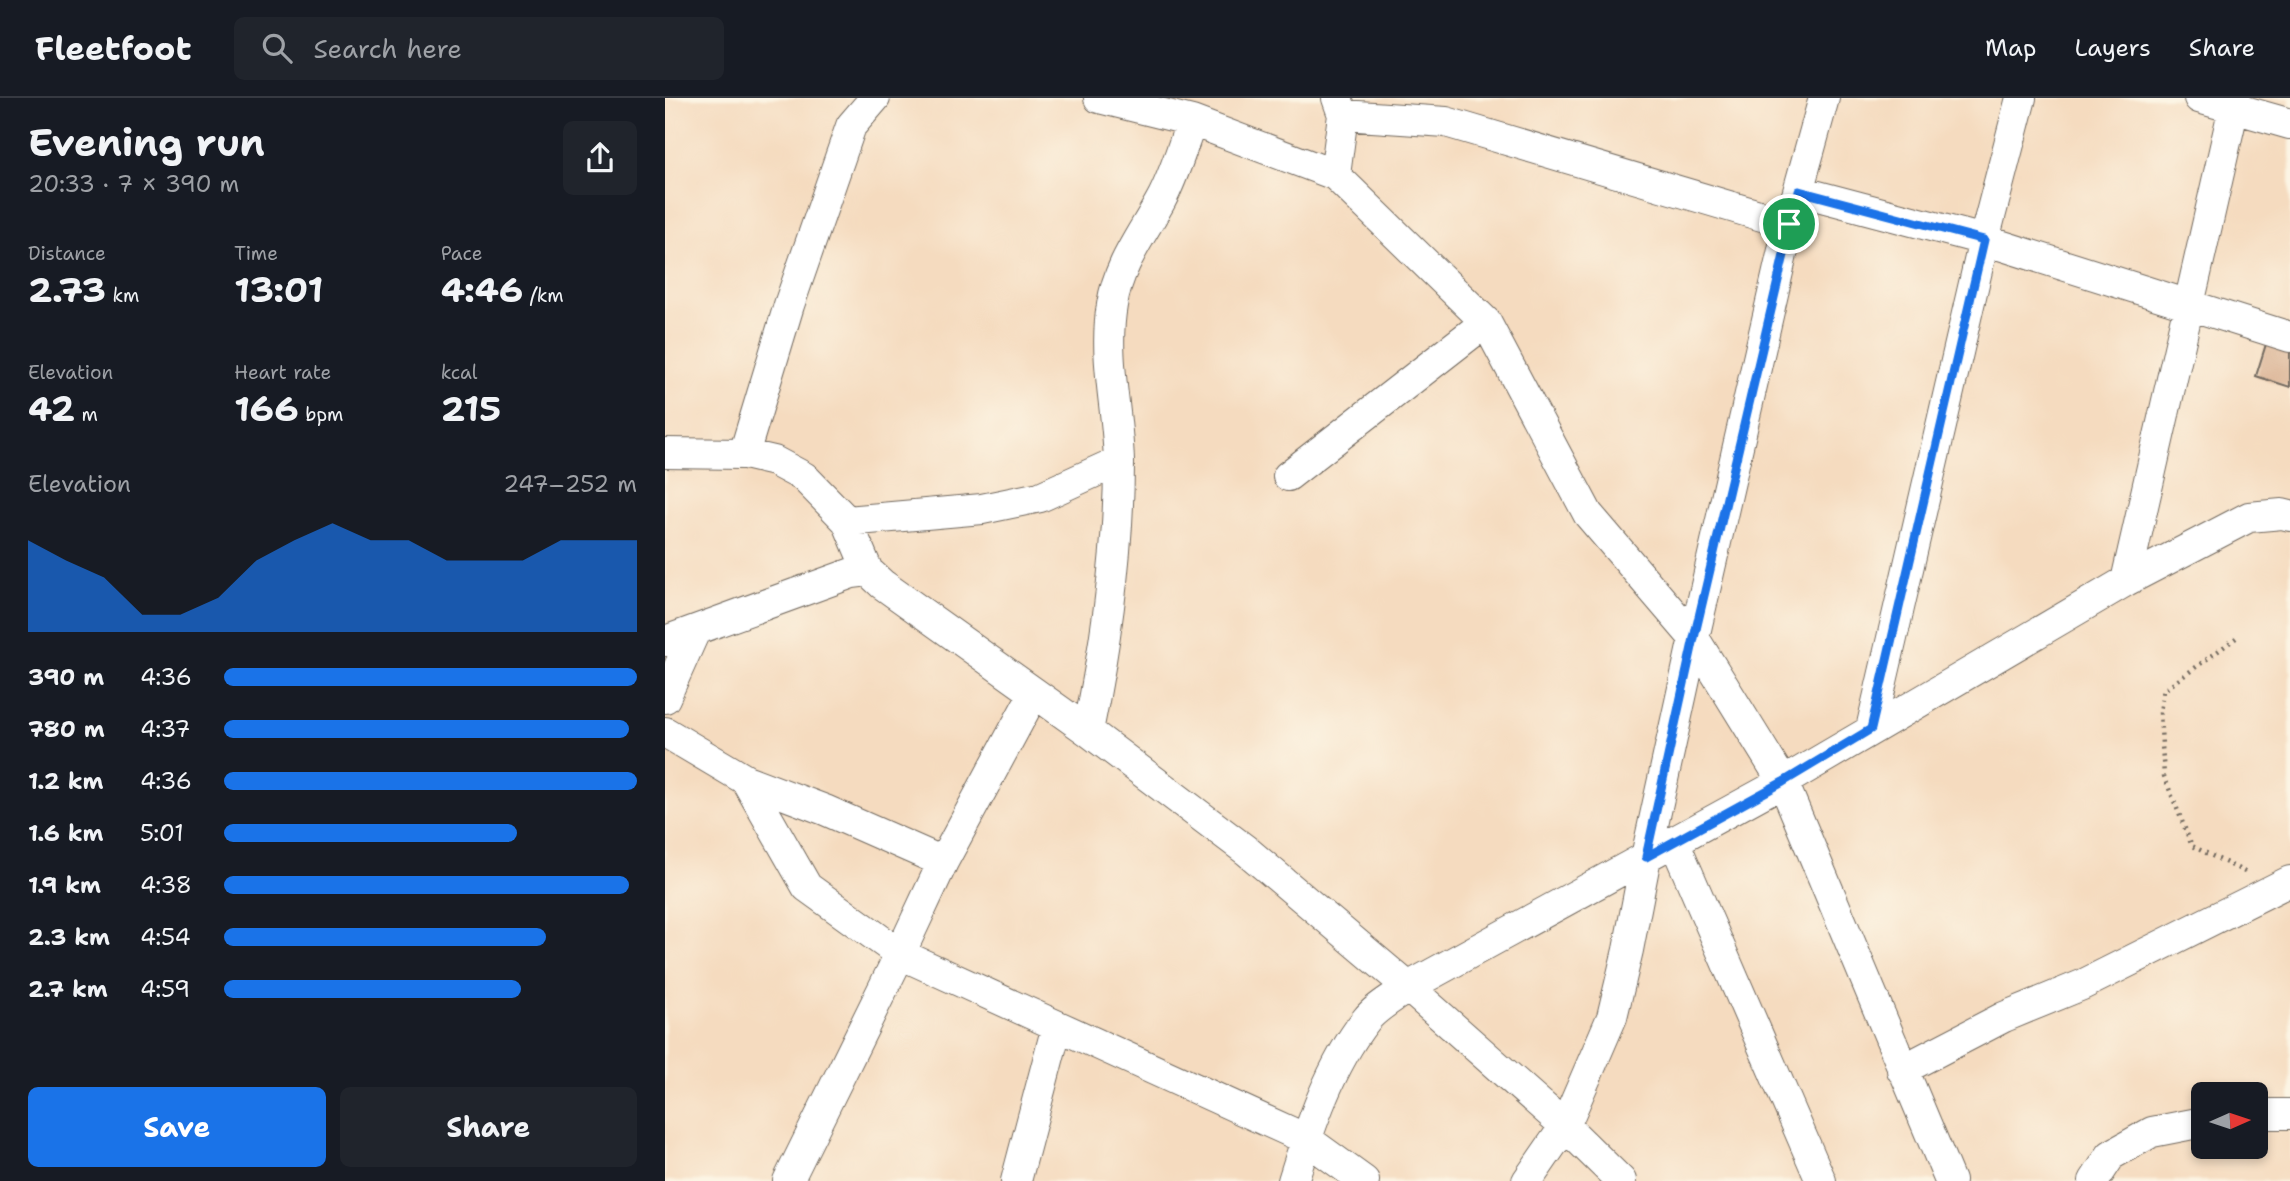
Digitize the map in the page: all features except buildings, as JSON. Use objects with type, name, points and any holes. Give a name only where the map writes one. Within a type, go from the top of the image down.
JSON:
[{"type":"street","points":[[744,454],[789,305],[853,112],[875,98]]},
{"type":"street","points":[[1099,98],[1192,121],[1335,175],[1486,322],[1588,514],[1694,638],[1783,782],[1950,1181]]},
{"type":"street","points":[[1527,1181],[1565,1126],[1612,1017],[1694,638],[1789,224],[1824,98]]},
{"type":"street","points":[[1871,729],[1984,240],[2021,98]]},
{"type":"street","points":[[2199,98],[2235,103],[2290,124]]},
{"type":"street","points":[[2126,581],[2235,103]]},
{"type":"street","points":[[1335,175],[1340,107],[1446,122],[1789,224]]},
{"type":"street","points":[[1088,731],[1103,660],[1116,552],[1119,461],[1109,350],[1112,305],[1121,268],[1163,197],[1192,121]]},
{"type":"street","points":[[1799,191],[1984,240],[2290,337]]},
{"type":"street","points":[[1288,476],[1486,322]]},
{"type":"street","points":[[665,453],[744,454],[774,461],[804,477],[847,521],[868,571],[882,584],[1088,731],[1247,851],[1408,987],[1565,1126],[1621,1181]]},
{"type":"street","points":[[847,521],[982,509],[1040,497],[1119,461]]},
{"type":"street","points":[[1293,1181],[1305,1139],[1338,1066],[1367,1018],[1408,987],[1783,782],[2126,581],[2249,517],[2282,514],[2290,516]]},
{"type":"street","points":[[665,641],[852,573],[868,571]]},
{"type":"street","points":[[665,698],[695,631]]},
{"type":"street","points":[[788,1181],[943,862],[1034,693]]},
{"type":"street","points":[[665,732],[746,780],[825,810],[943,862]]},
{"type":"street","points":[[746,780],[807,887],[900,954],[1305,1139],[1364,1181]]},
{"type":"street","points":[[1674,841],[1821,1181]]},
{"type":"street","points":[[1902,1070],[2004,1017],[2081,985],[2285,885]]},
{"type":"street","points":[[1016,1181],[1057,1026]]},
{"type":"street","points":[[2268,1114],[2290,1114]]},
{"type":"street","points":[[2094,1181],[2111,1155],[2153,1132],[2191,1124]]},
{"type":"path","points":[[2237,638],[2163,691],[2159,713],[2164,776],[2192,846],[2285,885]]},
{"type":"route","points":[[1799,191],[1984,240],[1871,729],[1783,782],[1646,857],[1694,638],[1789,224],[1799,191]]}]
